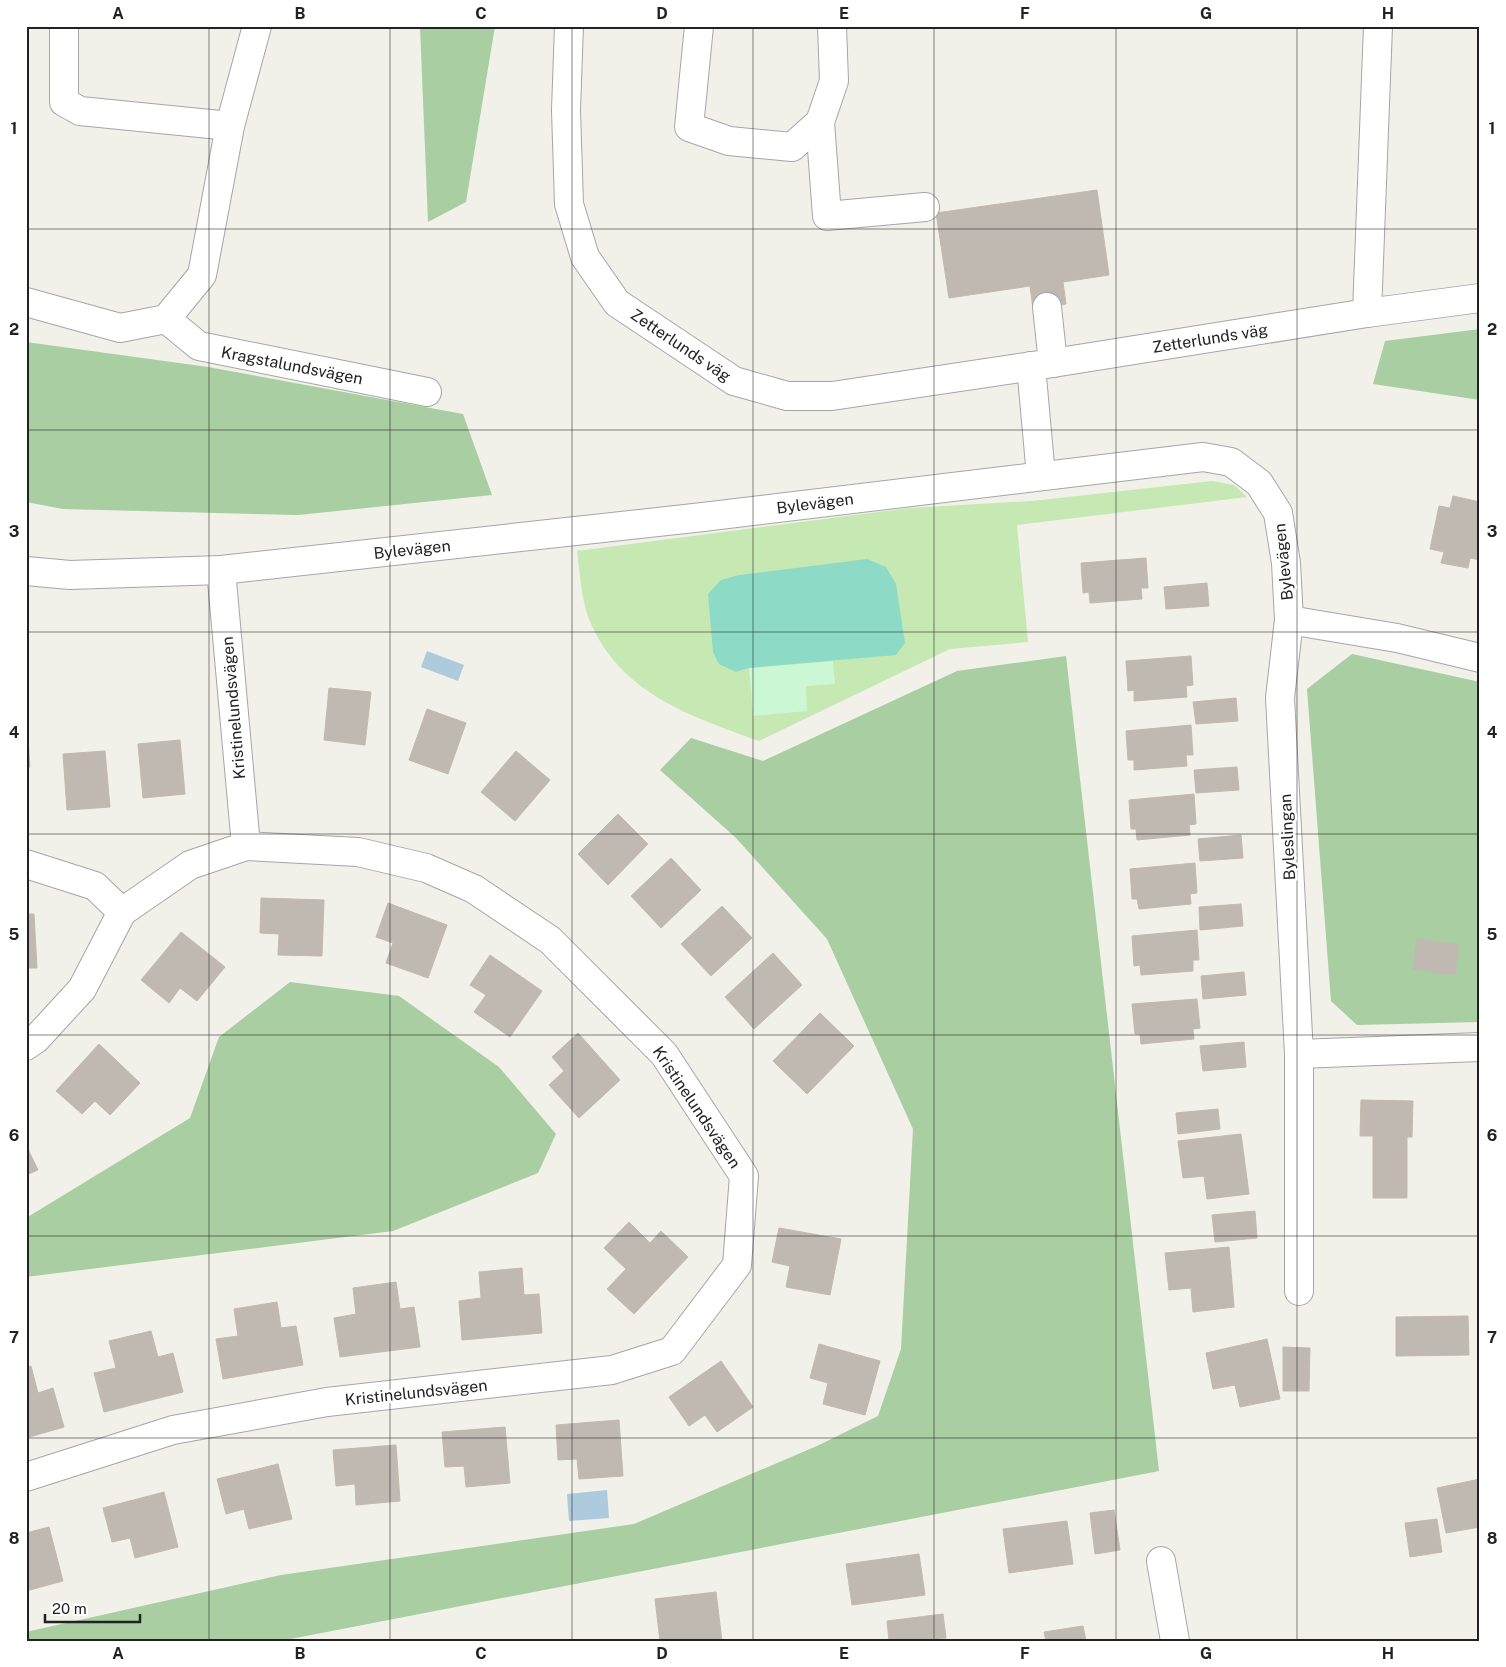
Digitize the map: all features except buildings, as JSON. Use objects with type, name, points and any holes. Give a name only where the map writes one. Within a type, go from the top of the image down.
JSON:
[{"type":"street","points":[[64,26],[64,102],[80,111],[230,126]]},
{"type":"street","points":[[26,302],[120,328],[166,319],[202,275],[230,126],[257,26]]},
{"type":"street","name":"Zetterlunds väg","points":[[569,26],[566,110],[569,204],[585,257],[617,303],[734,381],[787,396],[832,396],[1042,365],[1367,313],[1480,298]]},
{"type":"street","points":[[699,26],[689,127],[729,142],[792,147],[820,122]]},
{"type":"street","points":[[832,26],[834,81],[820,122],[827,216],[925,207]]},
{"type":"street","points":[[1367,313],[1378,26]]},
{"type":"street","points":[[1041,476],[1042,365],[1047,307]]},
{"type":"street","name":"Kragstalundsvägen","points":[[166,319],[199,346],[428,392]]},
{"type":"street","name":"Bylevägen","points":[[26,571],[70,575],[221,570],[703,517],[1203,457],[1231,462],[1259,483],[1278,513],[1286,563],[1289,620],[1397,638],[1480,658]]},
{"type":"street","name":"Kristinelundsvägen","points":[[221,570],[246,846]]},
{"type":"street","name":"Byleslingan","points":[[1289,620],[1280,698],[1298,1054],[1298,1291]]},
{"type":"street","name":"Kristinelundsvägen","points":[[26,1046],[36,1039],[82,989],[122,912],[190,864],[246,846],[358,852],[426,868],[474,889],[550,940],[664,1054],[744,1176],[737,1266],[672,1350],[612,1370],[327,1402],[192,1426],[173,1430],[26,1477]]},
{"type":"street","points":[[26,864],[95,886],[122,912]]},
{"type":"street","points":[[1298,1054],[1480,1047]]},
{"type":"street","points":[[1161,1560],[1176,1641]]},
{"type":"green space","points":[[420,26],[495,26],[466,202],[428,222]]},
{"type":"green space","points":[[1480,329],[1480,400],[1373,384],[1385,341]]},
{"type":"green space","points":[[26,342],[208,367],[463,414],[492,495],[298,515],[63,509],[26,502]]},
{"type":"green space","points":[[1212,481],[1234,485],[1247,497],[1017,525],[1028,642],[950,649],[759,741],[683,711],[638,684],[619,666],[602,644],[589,619],[582,594],[577,551],[909,508],[1032,501]]},
{"type":"green space","points":[[867,559],[886,567],[896,584],[905,643],[896,655],[749,668],[736,672],[719,664],[713,652],[708,594],[721,580],[739,575]]},
{"type":"green space","points":[[1352,654],[1480,682],[1480,1022],[1357,1025],[1331,1001],[1307,689]]},
{"type":"green space","points":[[1066,656],[1159,1471],[280,1641],[26,1641],[26,1632],[281,1575],[634,1524],[817,1446],[878,1416],[901,1349],[913,1129],[827,939],[736,838],[660,770],[691,738],[763,761],[957,671]]},
{"type":"green space","points":[[833,661],[835,684],[806,686],[807,711],[753,716],[749,668]]},
{"type":"green space","points":[[290,982],[399,996],[499,1067],[556,1134],[538,1173],[393,1231],[26,1277],[26,1218],[190,1118],[219,1037]]},
{"type":"water","points":[[427,651],[464,665],[458,681],[421,667]]},
{"type":"water","points":[[607,1490],[609,1518],[569,1521],[567,1494]]}]
